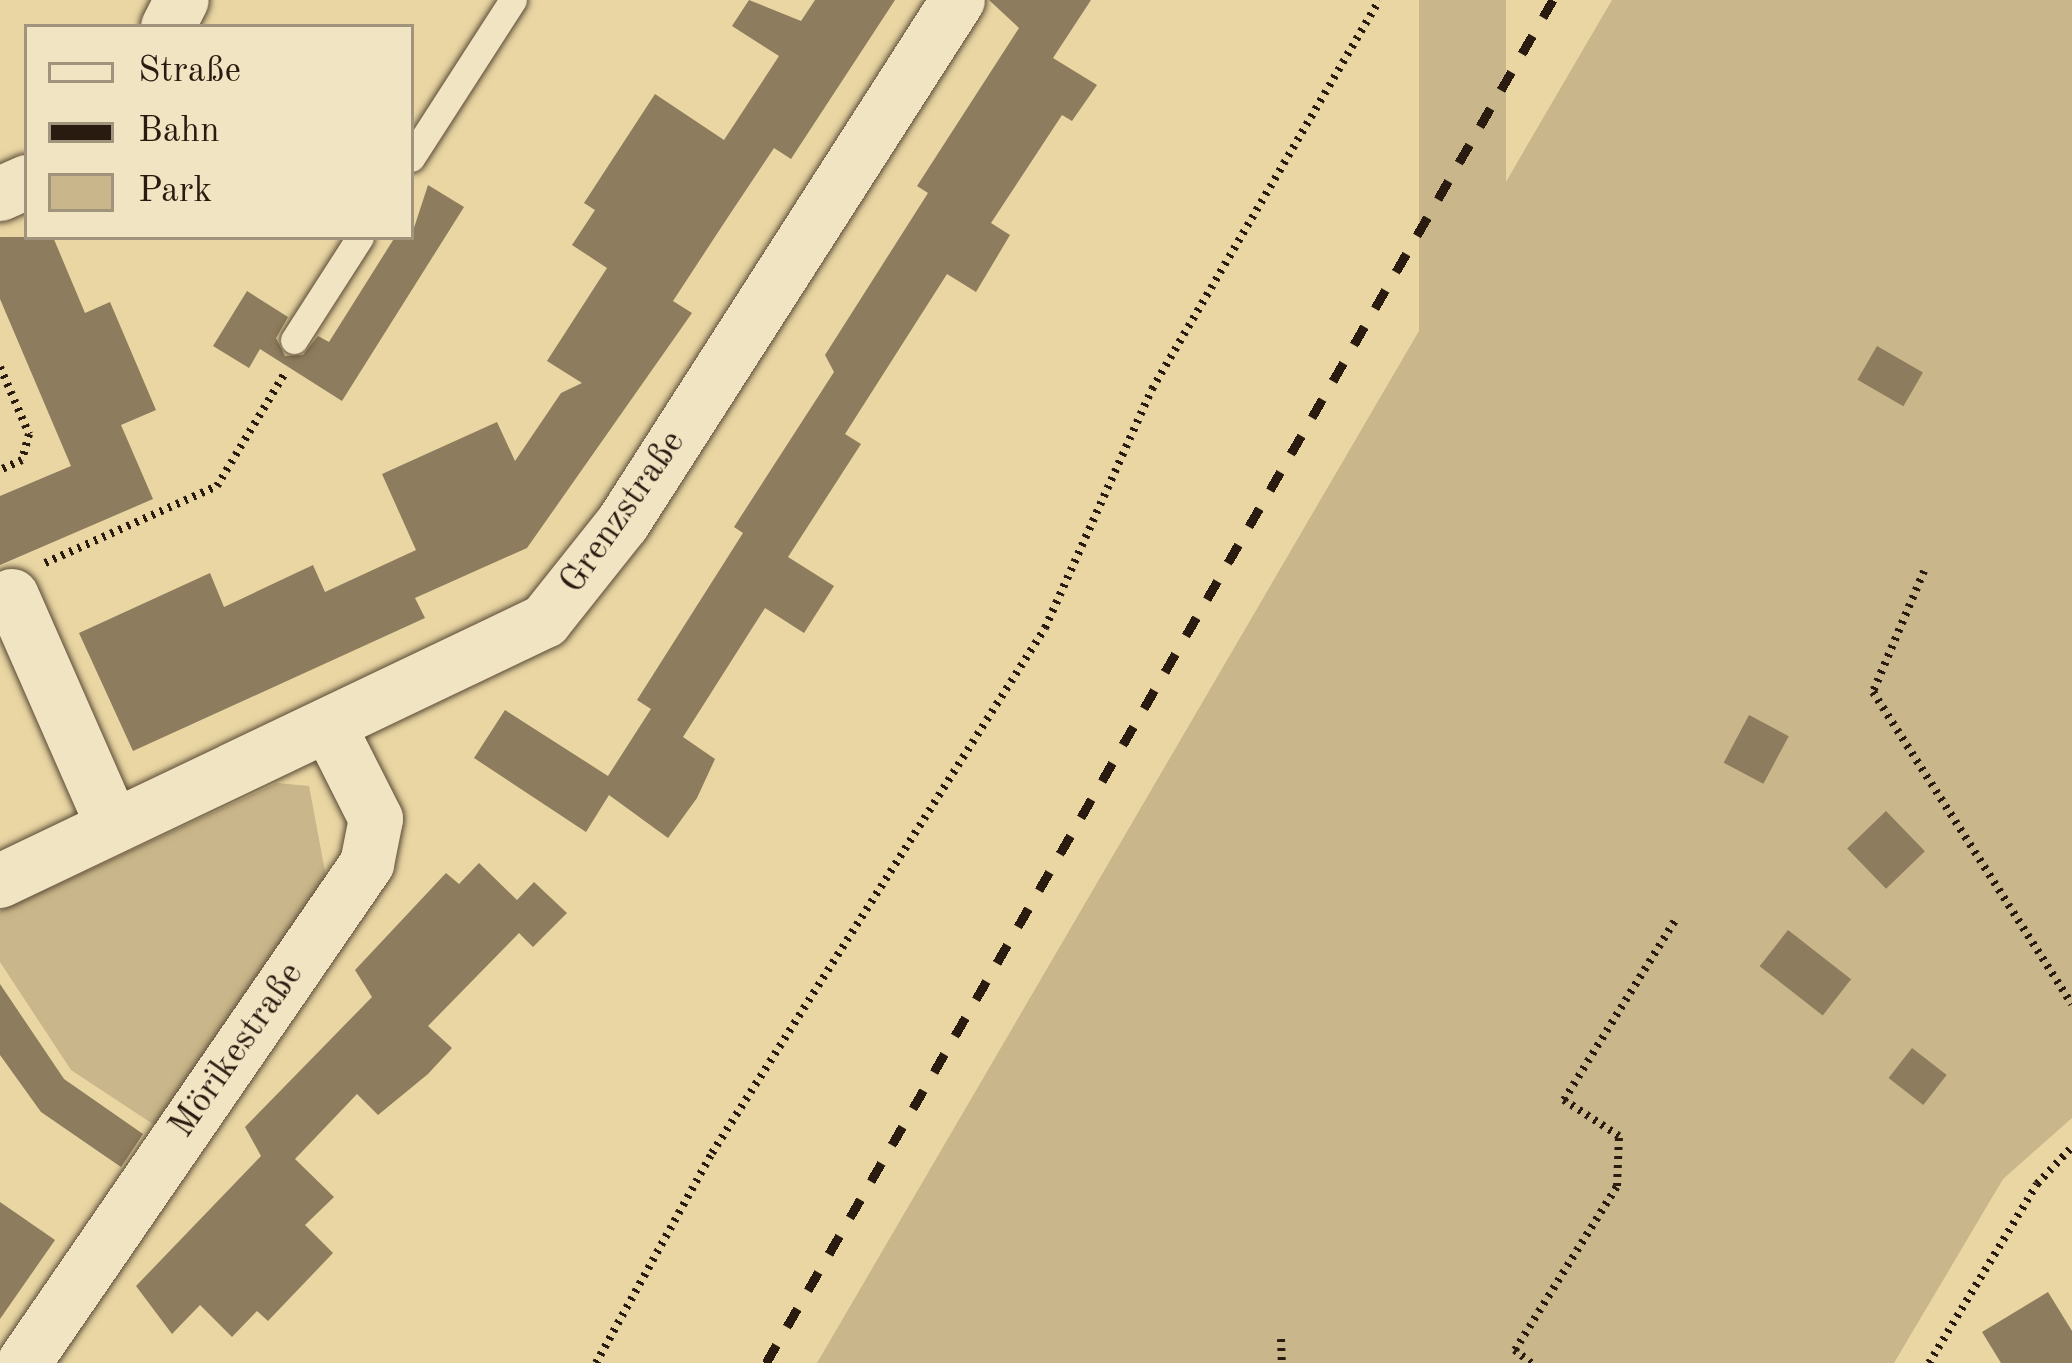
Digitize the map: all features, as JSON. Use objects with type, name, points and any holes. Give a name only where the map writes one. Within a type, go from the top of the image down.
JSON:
[{"type":"street","name":"Grenzstraße","points":[[0,881],[507,648],[577,587],[958,0]]},
{"type":"street","points":[[19,584],[113,826]]},
{"type":"street","name":"Mörikestraße","points":[[24,1363],[367,864],[376,819],[329,726]]},
{"type":"lane","points":[[414,153],[513,0]]},
{"type":"lane","points":[[294,340],[358,240]]},
{"type":"path","points":[[596,1363],[712,1153],[1045,628],[1152,389],[1379,0]]},
{"type":"path","points":[[19,584],[217,486],[282,386],[294,340]]},
{"type":"path","points":[[0,367],[29,434],[22,460],[0,470]]},
{"type":"path","points":[[1924,571],[1873,692],[2072,1004]]},
{"type":"path","points":[[1532,1363],[1515,1350],[1617,1186],[1619,1136],[1564,1100],[1676,919]]},
{"type":"path","points":[[1929,1363],[2037,1184],[2072,1147]]},
{"type":"path","points":[[1281,1340],[1282,1363]]},
{"type":"green space","points":[[1419,0],[1506,0],[1506,1363],[1419,1363]]},
{"type":"green space","points":[[1612,0],[2072,0],[2072,1118],[2003,1179],[1894,1363],[817,1363]]},
{"type":"green space","points":[[277,783],[309,786],[327,882],[168,1134],[71,1070],[0,962],[0,911]]},
{"type":"building","points":[[749,0],[801,21],[815,0],[895,0],[791,159],[774,148],[673,301],[692,313],[527,548],[415,598],[425,618],[133,751],[79,633],[210,573],[224,607],[313,565],[325,592],[416,550],[382,474],[497,422],[515,461],[561,393],[582,383],[547,361],[607,268],[572,245],[595,210],[584,203],[655,94],[724,140],[779,56],[732,26]]},
{"type":"building","points":[[989,0],[1091,0],[1053,58],[1097,85],[1072,121],[1062,115],[991,223],[1010,235],[976,292],[947,274],[845,434],[861,444],[788,557],[834,586],[804,633],[765,608],[683,737],[715,759],[697,798],[668,838],[609,795],[586,832],[474,758],[505,710],[608,776],[651,709],[637,700],[743,533],[734,527],[834,372],[825,355],[928,193],[917,186],[1019,28]]},
{"type":"building","points":[[428,185],[464,207],[342,401],[260,349],[249,368],[213,346],[247,291],[288,317],[276,338],[285,356],[303,355],[318,336],[329,342],[393,240],[414,240]]},
{"type":"building","points":[[0,237],[54,240],[85,313],[110,302],[156,410],[121,425],[153,499],[0,565],[0,496],[71,466],[0,299]]},
{"type":"building","points":[[1877,346],[1923,373],[1903,406],[1858,380]]},
{"type":"building","points":[[1749,715],[1789,736],[1763,784],[1724,763]]},
{"type":"building","points":[[1886,811],[1925,851],[1886,889],[1847,849]]},
{"type":"building","points":[[479,863],[517,900],[534,882],[567,913],[533,947],[519,933],[428,1026],[452,1048],[428,1074],[378,1115],[357,1094],[295,1159],[334,1197],[305,1225],[333,1253],[268,1321],[257,1311],[232,1337],[200,1305],[172,1334],[136,1286],[261,1156],[245,1127],[372,997],[355,970],[446,873],[459,884]]},
{"type":"building","points":[[1788,930],[1851,979],[1823,1016],[1760,966]]},
{"type":"building","points":[[0,984],[64,1079],[143,1134],[121,1167],[41,1112],[0,1055]]},
{"type":"building","points":[[1912,1048],[1947,1075],[1923,1105],[1889,1078]]},
{"type":"building","points":[[0,1202],[55,1240],[0,1319]]},
{"type":"building","points":[[2048,1292],[2072,1331],[2072,1363],[2001,1363],[1982,1332]]},
{"type":"railway","points":[[766,1363],[1553,0]]}]
